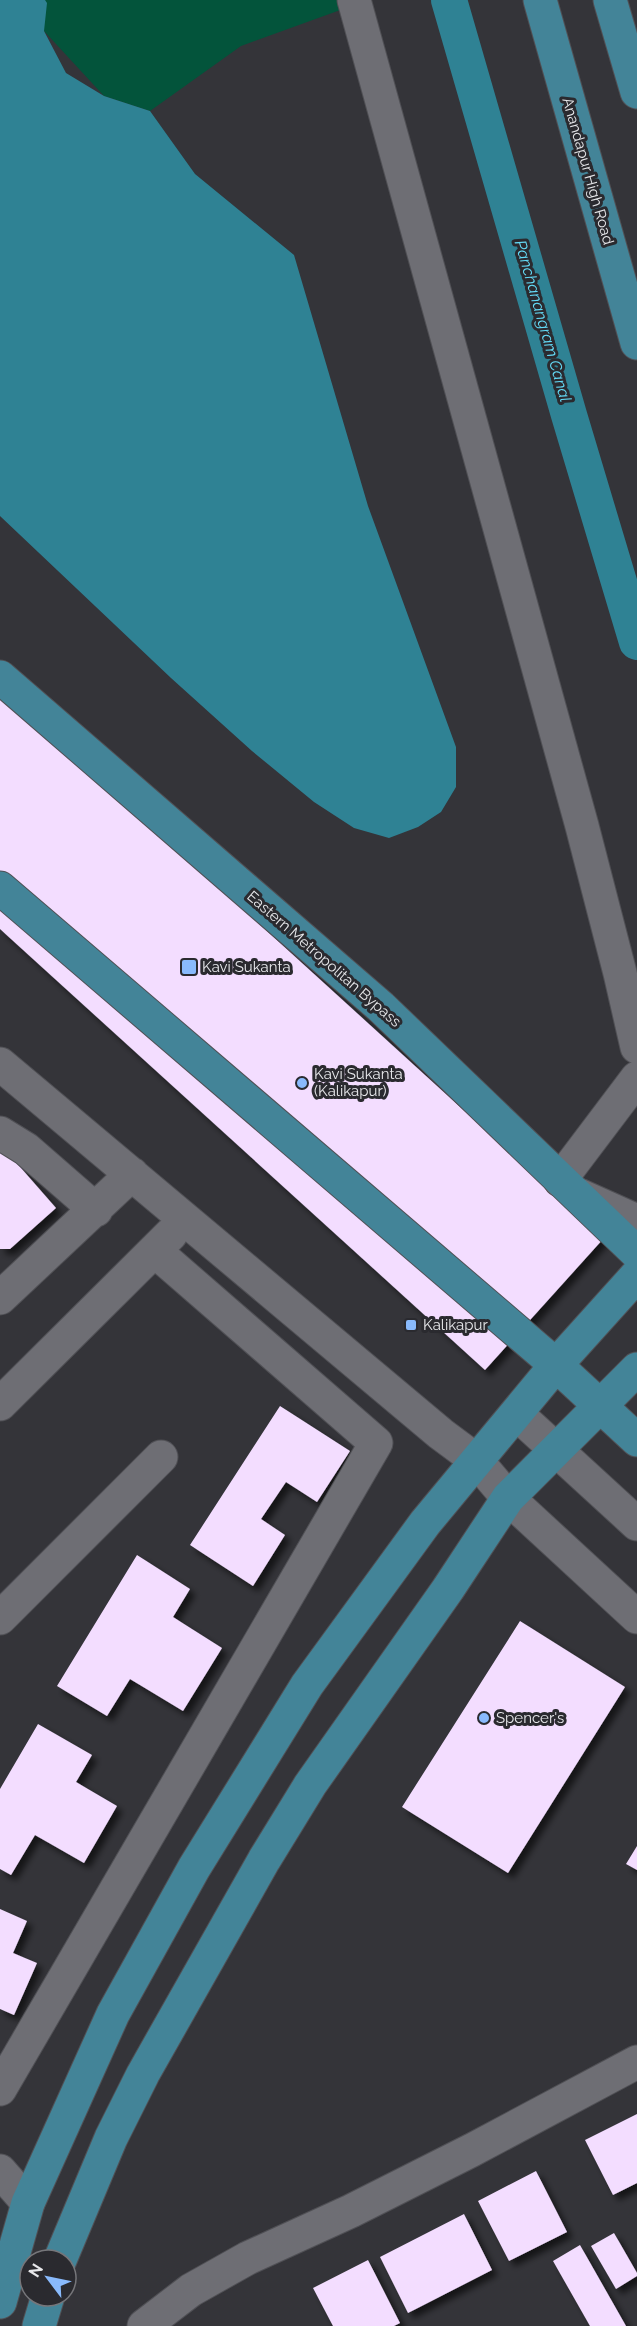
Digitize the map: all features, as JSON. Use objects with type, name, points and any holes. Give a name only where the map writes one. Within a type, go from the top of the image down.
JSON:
[{"type":"main road","name":"Anandapur High Road","points":[[540,0],[636,338]]},
{"type":"main road","points":[[610,0],[637,92]]},
{"type":"main road","name":"Eastern Metropolitan Bypass","points":[[0,677],[381,1007],[637,1253]]},
{"type":"main road","points":[[0,888],[556,1365],[637,1440]]},
{"type":"main road","points":[[0,2302],[28,2203],[112,2014],[195,1868],[307,1685],[425,1523],[556,1365],[637,1275]]},
{"type":"main road","points":[[65,2248],[111,2138],[143,2073],[264,1860],[310,1785],[448,1589],[508,1498],[637,1369]]},
{"type":"main road","points":[[39,2326],[44,2308]]},
{"type":"street","points":[[354,0],[582,826],[637,1047]]},
{"type":"street","points":[[0,1064],[441,1434],[476,1460],[508,1498],[637,1617]]},
{"type":"street","points":[[637,1078],[568,1187],[637,1221]]},
{"type":"street","points":[[0,1133],[26,1149],[96,1210]]},
{"type":"street","points":[[0,1298],[132,1174]]},
{"type":"street","points":[[0,1404],[186,1219]]},
{"type":"street","points":[[0,2089],[376,1443],[155,1251]]},
{"type":"street","points":[[517,1414],[637,1524]]},
{"type":"street","points":[[0,1618],[161,1457]]},
{"type":"street","points":[[144,2326],[191,2289],[442,2165],[637,2062]]},
{"type":"street","points":[[0,2170],[28,2203]]},
{"type":"green space","points":[[36,0],[368,0],[241,46],[150,111],[104,96],[44,31]]},
{"type":"water","points":[[0,0],[45,0],[47,3],[44,31],[66,73],[104,96],[150,111],[195,174],[294,255],[368,506],[456,747],[456,787],[441,812],[418,827],[389,838],[354,828],[314,802],[252,751],[171,678],[0,516]]},
{"type":"building","name":"Kavi Sukanta (Kalikapur)","points":[[0,688],[604,1238],[485,1370],[0,929]]},
{"type":"building","points":[[0,1144],[56,1208],[10,1249],[0,1249]]},
{"type":"building","points":[[280,1406],[350,1451],[317,1502],[286,1482],[261,1519],[285,1535],[253,1586],[190,1545]]},
{"type":"building","points":[[137,1555],[190,1589],[173,1617],[222,1648],[183,1711],[130,1679],[107,1716],[57,1686]]},
{"type":"building","points":[[520,1621],[625,1687],[508,1873],[402,1807]]},
{"type":"building","points":[[38,1724],[92,1755],[76,1782],[117,1806],[84,1863],[35,1835],[11,1875],[0,1869],[0,1789]]},
{"type":"building","points":[[637,1846],[637,1870],[626,1864]]},
{"type":"building","points":[[0,1909],[27,1921],[13,1953],[37,1963],[14,2015],[0,2009]]},
{"type":"building","points":[[637,2114],[637,2183],[613,2195],[585,2140]]},
{"type":"building","points":[[536,2171],[567,2232],[509,2261],[478,2201]]},
{"type":"building","points":[[464,2214],[492,2270],[408,2313],[380,2257]]},
{"type":"building","points":[[614,2233],[637,2273],[637,2276],[616,2289],[591,2246]]},
{"type":"building","points":[[580,2245],[626,2326],[590,2326],[553,2261]]},
{"type":"building","points":[[368,2260],[400,2323],[394,2326],[333,2326],[313,2288]]},
{"type":"waterway","name":"Panchanangram Canal","points":[[449,0],[637,642]]},
{"type":"place","name":"Kavi Sukanta","points":[[189,967]]},
{"type":"place","name":"Kavi Sukanta (Kalikapur)","points":[[302,1083]]},
{"type":"place","name":"Kalikapur","points":[[411,1325]]},
{"type":"place","name":"Spencer's","points":[[484,1718]]}]
